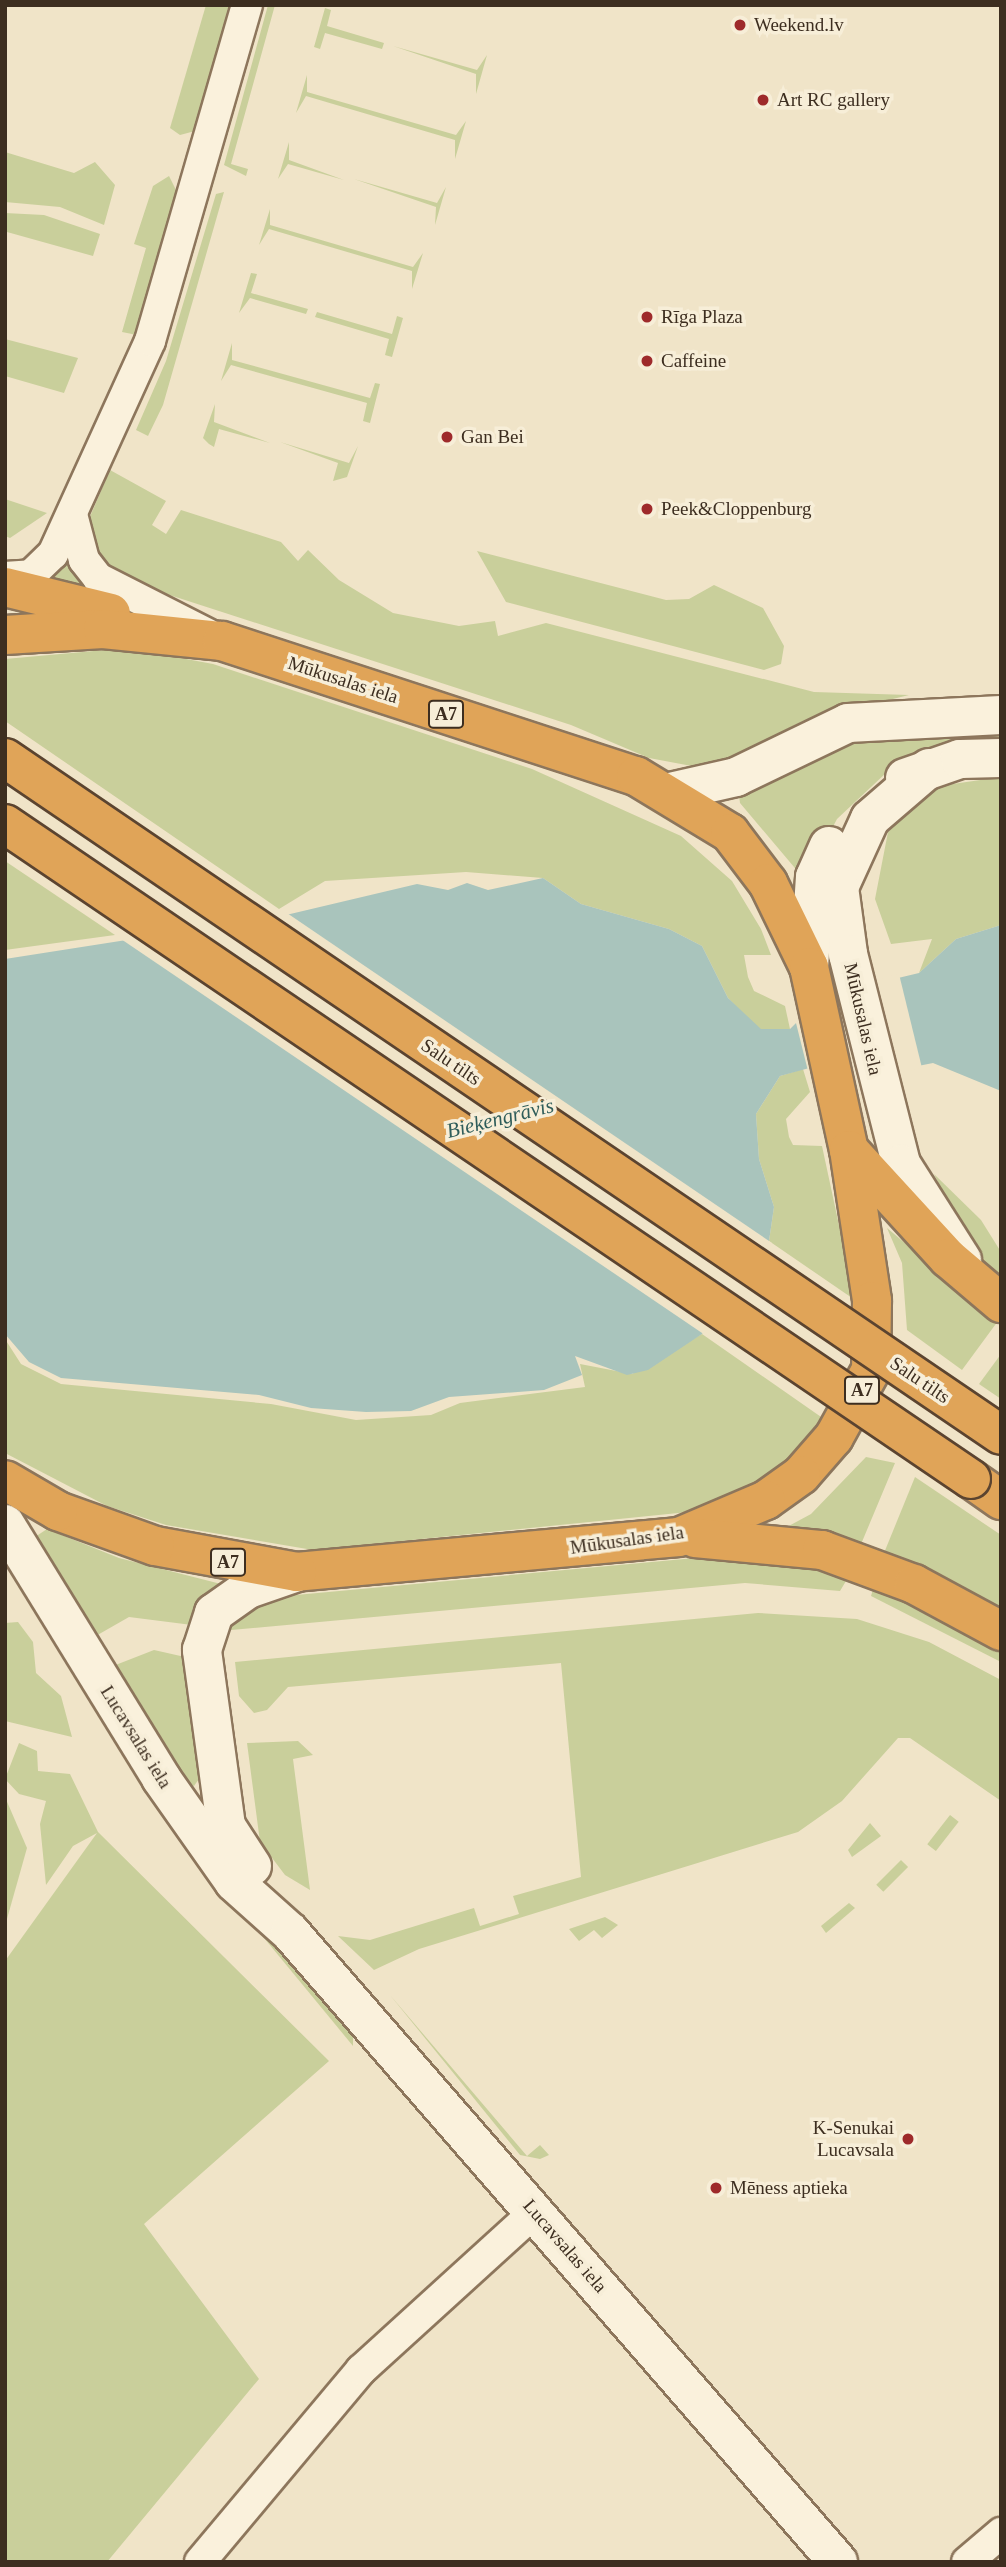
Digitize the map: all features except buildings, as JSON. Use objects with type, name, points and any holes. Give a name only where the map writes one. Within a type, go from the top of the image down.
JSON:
[{"type":"highway","points":[[5,587],[222,640]]},
{"type":"highway","name":"Mūkusalas iela","points":[[5,635],[103,629],[222,640],[670,792],[730,833],[768,883],[809,967],[846,1135],[872,1301],[871,1370],[854,1408],[801,1475],[734,1516],[678,1537],[296,1572],[155,1546],[58,1511],[5,1479]]},
{"type":"highway","name":"Salu tilts","points":[[5,758],[1001,1435]]},
{"type":"highway","points":[[5,824],[986,1490]]},
{"type":"highway","points":[[846,1135],[987,1292]]},
{"type":"highway","name":"A7","points":[[678,1537],[822,1550],[905,1580],[1001,1631]]},
{"type":"street","points":[[5,577],[42,567],[73,519],[150,341],[247,5]]},
{"type":"street","points":[[73,519],[84,560],[98,578],[222,640]]},
{"type":"street","points":[[670,792],[736,777],[848,723],[1001,715]]},
{"type":"street","name":"Mūkusalas iela","points":[[809,967],[815,877],[837,828],[872,793],[929,768],[1001,758]]},
{"type":"street","name":"Mūkusalas iela","points":[[929,768],[870,819],[839,887],[848,954],[884,1109],[901,1164],[987,1292]]},
{"type":"street","name":"Lucavsalas iela","points":[[5,1524],[161,1778],[234,1882],[290,1932],[536,2211],[838,2562]]},
{"type":"street","name":"Lucavsalas iela","points":[[290,1932],[226,1826],[202,1650],[214,1613],[248,1589],[296,1572]]},
{"type":"street","points":[[200,2562],[361,2370],[536,2211]]},
{"type":"street","points":[[967,2562],[1001,2533]]},
{"type":"green space","points":[[206,5],[229,5],[195,131],[180,135],[170,128]]},
{"type":"green space","points":[[268,5],[275,5],[231,164],[248,169],[246,176],[224,165]]},
{"type":"green space","points":[[325,8],[331,10],[327,26],[384,43],[382,49],[325,33],[320,49],[314,47]]},
{"type":"green space","points":[[393,46],[477,70],[487,55],[476,94],[476,74]]},
{"type":"green space","points":[[307,75],[307,92],[456,135],[466,121],[455,159],[455,140],[306,96],[296,113]]},
{"type":"green space","points":[[289,142],[289,160],[344,180],[288,164],[278,179]]},
{"type":"green space","points":[[5,152],[74,173],[95,162],[115,185],[104,225],[60,207],[5,202]]},
{"type":"green space","points":[[169,176],[178,194],[137,335],[122,332],[146,248],[134,244],[153,186]]},
{"type":"green space","points":[[354,179],[437,203],[446,187],[435,225],[436,207]]},
{"type":"green space","points":[[224,192],[163,405],[148,436],[136,430],[166,361],[216,194]]},
{"type":"green space","points":[[270,209],[270,225],[413,267],[423,253],[412,289],[412,271],[269,229],[259,245]]},
{"type":"green space","points":[[5,213],[44,215],[100,234],[93,256],[7,232]]},
{"type":"green space","points":[[251,273],[257,274],[251,293],[308,309],[306,314],[250,298],[239,313]]},
{"type":"green space","points":[[317,312],[392,334],[397,316],[403,318],[392,357],[385,355],[389,339],[315,317]]},
{"type":"green space","points":[[5,339],[78,358],[64,393],[5,376]]},
{"type":"green space","points":[[232,343],[232,360],[370,398],[375,383],[380,384],[370,423],[363,421],[367,403],[231,365],[221,381]]},
{"type":"green space","points":[[215,404],[214,422],[270,443],[219,429],[214,447],[209,444],[203,438]]},
{"type":"green space","points":[[280,442],[349,463],[358,446],[347,477],[333,481],[338,463]]},
{"type":"green space","points":[[110,470],[166,501],[152,525],[166,534],[181,510],[281,542],[298,561],[308,550],[339,580],[393,613],[459,626],[495,621],[498,636],[546,623],[814,692],[909,695],[803,721],[724,761],[697,767],[649,758],[571,725],[114,577],[99,563],[86,526]]},
{"type":"green space","points":[[5,499],[47,513],[10,538],[5,536]]},
{"type":"green space","points":[[477,551],[666,600],[689,599],[714,585],[763,608],[784,646],[781,664],[764,670],[506,602]]},
{"type":"green space","points":[[68,555],[100,594],[34,585]]},
{"type":"green space","points":[[127,648],[213,664],[532,769],[681,836],[732,881],[761,929],[771,955],[744,955],[748,977],[754,991],[785,1006],[790,1029],[761,1030],[747,1018],[728,998],[702,946],[669,929],[581,904],[543,878],[466,872],[325,881],[279,909],[5,721],[5,659]]},
{"type":"green space","points":[[1001,730],[1001,742],[936,746],[887,772],[837,819],[805,880],[740,803],[739,795],[845,743]]},
{"type":"green space","points":[[1001,777],[1001,925],[956,939],[919,973],[932,939],[891,944],[875,899],[888,832],[932,787]]},
{"type":"green space","points":[[5,861],[115,935],[5,950]]},
{"type":"green space","points":[[803,1069],[810,1092],[786,1119],[789,1137],[793,1145],[822,1146],[855,1300],[769,1241],[774,1207],[759,1159],[756,1114],[780,1076]]},
{"type":"green space","points":[[934,1174],[981,1220],[1001,1252],[1001,1284],[968,1244]]},
{"type":"green space","points":[[887,1228],[998,1321],[962,1370],[907,1330],[902,1263]]},
{"type":"green space","points":[[702,1334],[824,1419],[779,1474],[698,1511],[313,1550],[166,1525],[107,1506],[5,1453],[5,1339],[21,1364],[61,1384],[271,1404],[356,1420],[431,1415],[460,1403],[585,1387],[580,1364],[632,1374]]},
{"type":"green space","points":[[1001,1354],[1001,1399],[979,1384]]},
{"type":"green space","points":[[866,1457],[895,1463],[859,1549],[785,1528],[811,1514]]},
{"type":"green space","points":[[915,1477],[1001,1535],[1001,1614],[884,1553]]},
{"type":"green space","points":[[47,1529],[119,1558],[221,1584],[192,1625],[129,1617],[94,1637],[35,1537]]},
{"type":"green space","points":[[695,1558],[784,1561],[849,1576],[840,1591],[745,1583],[220,1631],[244,1607],[285,1596]]},
{"type":"green space","points":[[874,1586],[1001,1649],[1001,1662],[871,1596]]},
{"type":"green space","points":[[758,1613],[857,1619],[929,1642],[1001,1680],[1001,1801],[910,1738],[898,1738],[842,1801],[798,1832],[419,1949],[374,1970],[338,1936],[370,1940],[474,1908],[480,1926],[519,1914],[513,1896],[581,1877],[561,1663],[288,1687],[267,1710],[254,1713],[239,1696],[235,1662]]},
{"type":"green space","points":[[18,1622],[33,1642],[36,1673],[61,1696],[72,1737],[5,1721],[5,1623]]},
{"type":"green space","points":[[154,1650],[185,1657],[201,1776],[194,1786],[184,1781],[113,1666]]},
{"type":"green space","points":[[298,1741],[313,1755],[293,1759],[310,1890],[285,1875],[260,1842],[247,1743]]},
{"type":"green space","points":[[19,1743],[37,1751],[38,1771],[70,1774],[98,1832],[329,2061],[144,2224],[259,2379],[107,2562],[5,2562],[5,1961],[97,1833],[73,1846],[46,1885],[40,1824],[46,1801],[19,1794],[5,1779]]},
{"type":"green space","points":[[5,1797],[27,1848],[5,1926]]},
{"type":"green space","points":[[950,1815],[959,1822],[936,1851],[927,1844]]},
{"type":"green space","points":[[870,1823],[881,1836],[852,1857],[848,1850]]},
{"type":"green space","points":[[200,1860],[353,2036],[353,2046]]},
{"type":"green space","points":[[901,1860],[908,1867],[883,1892],[876,1885]]},
{"type":"green space","points":[[849,1903],[855,1908],[826,1933],[821,1926]]},
{"type":"green space","points":[[605,1917],[618,1925],[602,1938],[594,1930],[579,1941],[569,1929]]},
{"type":"green space","points":[[390,1995],[527,2156],[540,2145],[549,2155],[540,2159],[520,2155]]},
{"type":"water","name":"Bieķengrāvis","points":[[543,878],[581,904],[669,929],[702,946],[728,998],[761,1029],[790,1029],[823,996],[919,973],[956,939],[1001,925],[1001,1091],[933,1063],[858,1078],[813,1067],[780,1076],[756,1114],[759,1159],[774,1207],[769,1241],[702,1334],[648,1370],[627,1375],[575,1356],[582,1375],[544,1390],[449,1397],[411,1411],[366,1412],[311,1408],[259,1395],[61,1378],[29,1362],[5,1334],[5,959],[286,915],[417,884],[448,890],[467,883],[488,890]]},
{"type":"pier","points":[[284,911],[772,1243],[705,1335],[118,937]]},
{"type":"pier","points":[[899,974],[922,1068],[858,1082],[808,1071],[795,1019],[821,993]]},
{"type":"place","name":"Weekend.lv","points":[[740,25]]},
{"type":"place","name":"Art RC gallery","points":[[763,100]]},
{"type":"place","name":"Rīga Plaza","points":[[647,317]]},
{"type":"place","name":"Caffeine","points":[[647,361]]},
{"type":"place","name":"Gan Bei","points":[[447,437]]},
{"type":"place","name":"Peek&Cloppenburg","points":[[647,509]]},
{"type":"place","name":"K-Senukai Lucavsala","points":[[908,2139]]},
{"type":"place","name":"Mēness aptieka","points":[[716,2188]]}]
